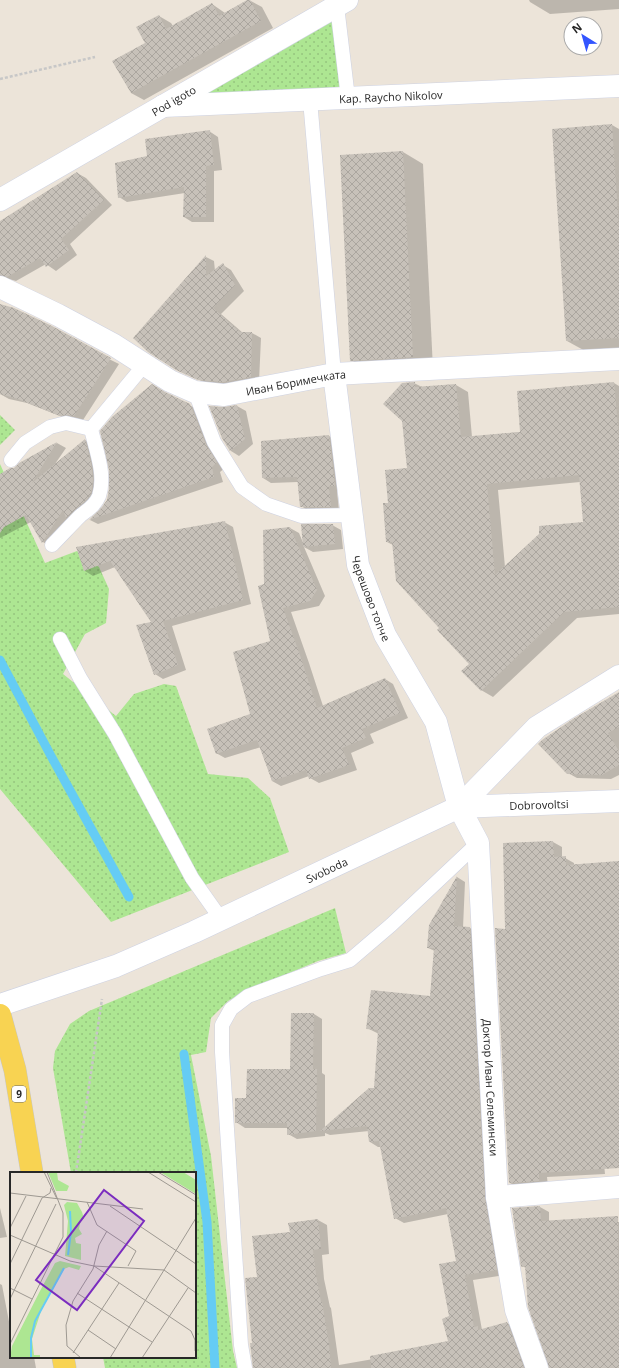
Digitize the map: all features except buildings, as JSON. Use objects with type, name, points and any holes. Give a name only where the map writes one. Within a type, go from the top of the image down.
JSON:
[{"type":"main road","name":"9","points":[[0,1015],[15,1070],[32,1172]]},
{"type":"main road","points":[[63,1358],[65,1368]]},
{"type":"street","name":"Pod igoto","points":[[0,200],[339,2]]},
{"type":"street","name":"Kap. Raycho Nikolov","points":[[163,106],[619,86]]},
{"type":"street","name":"Иван Боримечката","points":[[0,287],[58,314],[114,345],[170,381],[195,392],[224,395],[334,374],[619,360]]},
{"type":"street","name":"Черешово топче","points":[[334,374],[358,565],[385,635],[436,722],[459,807]]},
{"type":"street","name":"Svoboda","points":[[0,1005],[111,967],[194,932],[459,807],[537,727],[619,676]]},
{"type":"street","name":"Dobrovoltsi","points":[[459,807],[619,801]]},
{"type":"street","name":"Доктор Иван Селемински","points":[[459,807],[478,843],[497,1196],[516,1310],[537,1368]]},
{"type":"street","points":[[497,1196],[619,1187]]},
{"type":"lane","points":[[339,2],[348,98]]},
{"type":"lane","points":[[310,100],[334,374]]},
{"type":"lane","points":[[91,430],[145,364]]},
{"type":"lane","points":[[195,392],[214,442],[242,487],[266,504],[301,516],[352,515]]},
{"type":"lane","points":[[11,460],[25,443],[50,427],[66,423],[91,430]]},
{"type":"lane","points":[[52,545],[92,507],[98,497],[102,480],[91,430]]},
{"type":"lane","points":[[60,639],[80,678],[115,734],[192,878],[221,919]]},
{"type":"lane","points":[[245,1368],[241,1345],[222,1052],[222,1026],[230,1009],[248,996],[350,960],[391,925],[478,843]]},
{"type":"path","points":[[0,79],[95,57]]},
{"type":"path","points":[[76,1172],[111,967]]},
{"type":"green space","points":[[337,6],[348,98],[163,106]]},
{"type":"green space","points":[[0,415],[15,430],[0,445]]},
{"type":"green space","points":[[0,464],[45,563],[77,551],[99,567],[109,589],[106,623],[85,634],[63,674],[116,716],[134,694],[164,684],[176,686],[208,774],[248,778],[270,798],[289,852],[111,922],[0,789]]},
{"type":"green space","points":[[335,908],[346,953],[318,961],[247,991],[228,1001],[211,1018],[206,1052],[191,1055],[211,1156],[233,1351],[237,1368],[105,1368],[103,1358],[196,1358],[196,1172],[71,1172],[53,1068],[55,1051],[70,1024],[89,1011]]},
{"type":"waterway","points":[[0,660],[129,897]]},
{"type":"waterway","points":[[184,1054],[207,1222],[215,1368]]}]
